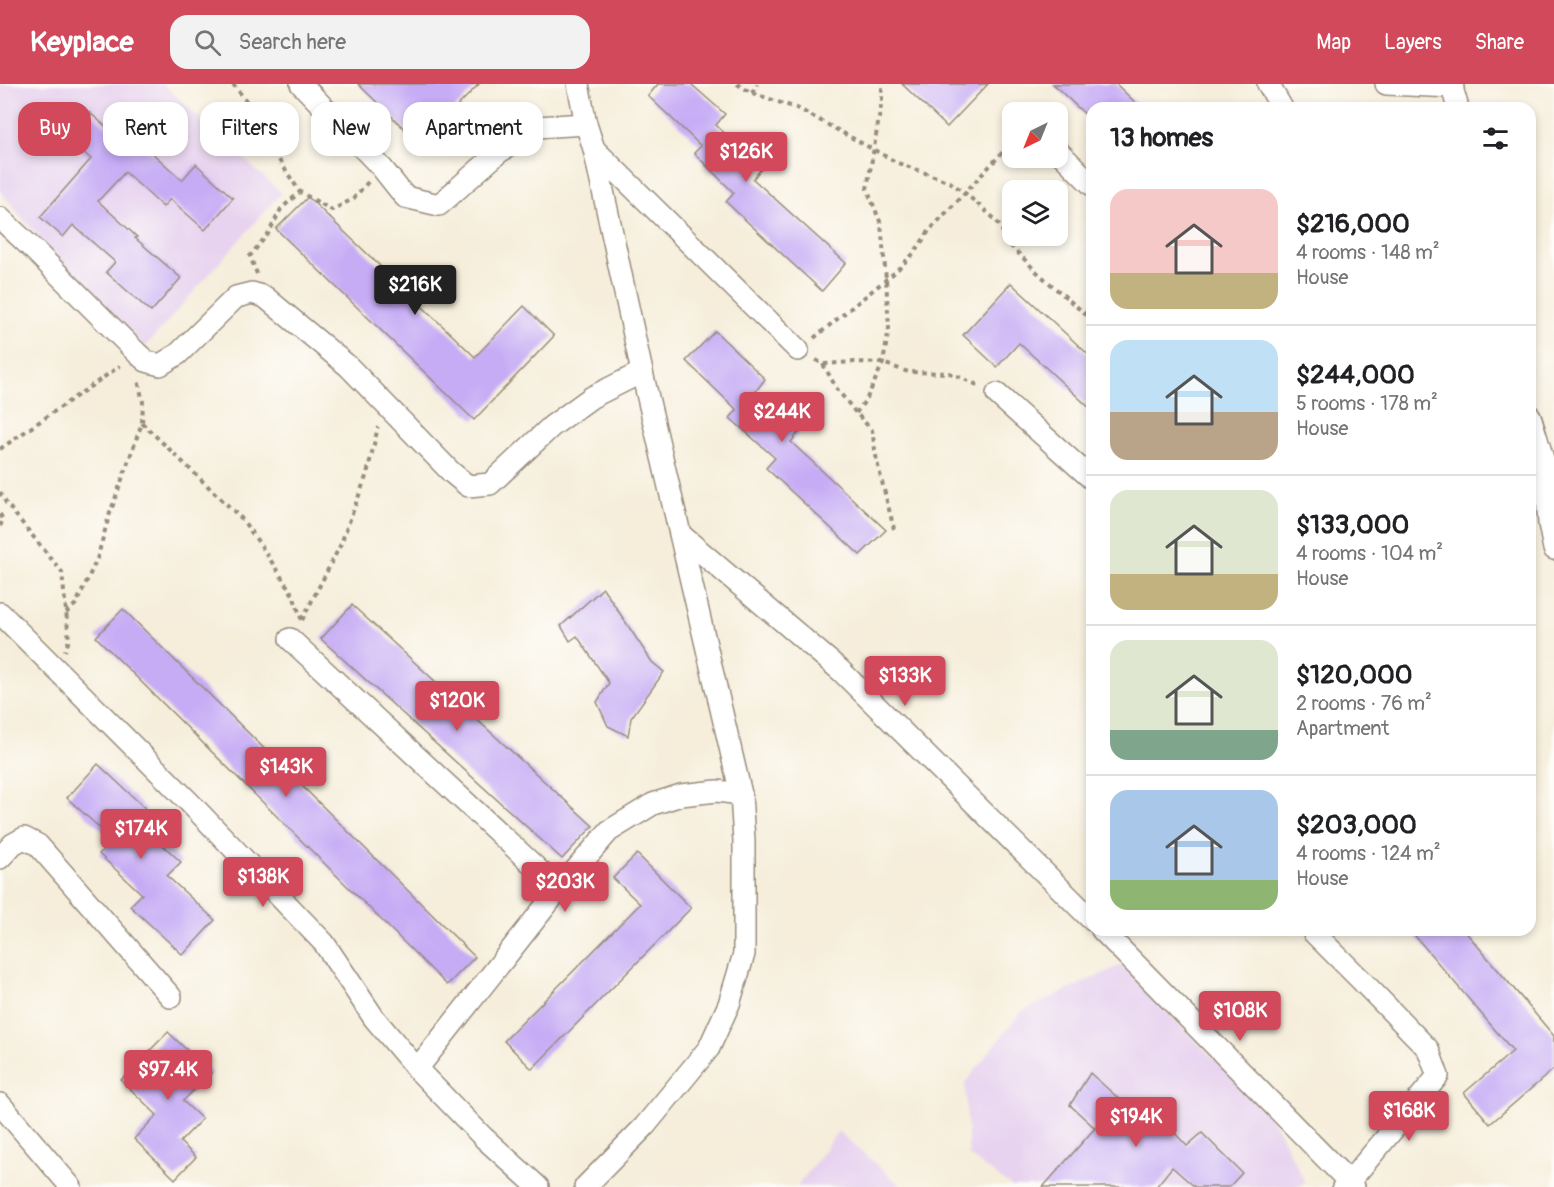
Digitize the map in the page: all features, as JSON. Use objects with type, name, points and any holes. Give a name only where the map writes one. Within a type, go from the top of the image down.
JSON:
[{"type":"street","points":[[301,84],[382,168],[405,197],[439,205],[498,153],[537,127],[585,124]]},
{"type":"street","points":[[578,84],[585,124],[594,149],[642,372],[741,794],[744,841],[744,954],[729,1004],[709,1048],[644,1127],[585,1187]]},
{"type":"street","points":[[1268,84],[1278,102]]},
{"type":"street","points":[[1386,84],[1452,86],[1456,102]]},
{"type":"street","points":[[594,149],[798,350]]},
{"type":"street","points":[[1068,161],[1086,179]]},
{"type":"street","points":[[0,218],[146,361],[160,365],[178,354],[236,297],[252,293],[266,297],[348,366],[451,472],[468,486],[490,484],[552,426],[592,397],[642,372]]},
{"type":"street","points":[[997,394],[1086,474]]},
{"type":"street","points":[[1536,436],[1554,484]]},
{"type":"street","points":[[1544,462],[1544,522],[1554,549]]},
{"type":"street","points":[[681,535],[840,670],[1086,914]]},
{"type":"street","points":[[0,613],[190,803],[324,943],[374,1018],[417,1069],[484,1138],[538,1187]]},
{"type":"street","points":[[290,639],[559,889]]},
{"type":"street","points":[[417,1069],[559,889],[609,831],[653,804],[681,795],[717,791],[741,794]]},
{"type":"street","points":[[0,858],[13,844],[24,838],[38,845],[171,997]]},
{"type":"street","points":[[1108,936],[1349,1185],[1438,1076],[1428,1050],[1317,936]]},
{"type":"street","points":[[0,1104],[71,1187]]},
{"type":"path","points":[[233,84],[265,125],[273,151],[300,192],[332,210],[352,199],[382,168]]},
{"type":"path","points":[[737,84],[752,93],[799,109],[898,163],[950,182],[996,220],[1011,246],[1086,315]]},
{"type":"path","points":[[752,93],[757,84]]},
{"type":"path","points":[[856,413],[867,398],[883,363],[888,328],[881,224],[867,189],[882,100],[882,84]]},
{"type":"path","points":[[997,394],[950,373],[908,372],[883,363],[823,364],[798,350],[886,279],[914,253],[929,231],[1002,153]]},
{"type":"path","points":[[266,297],[250,256],[268,234],[281,209],[300,192]]},
{"type":"path","points":[[66,613],[76,604],[98,559],[109,516],[142,423],[143,402],[137,375],[137,353]]},
{"type":"path","points":[[0,448],[137,353]]},
{"type":"path","points":[[823,364],[837,389],[872,430],[877,462],[894,529]]},
{"type":"path","points":[[290,639],[302,621],[340,546],[367,474],[376,431],[389,408]]},
{"type":"path","points":[[142,423],[241,518],[293,595],[302,621]]},
{"type":"path","points":[[0,492],[62,572],[69,640],[59,672]]},
{"type":"path","points":[[0,514],[3,520],[0,526]]},
{"type":"shaded area","points":[[0,84],[163,84],[182,102],[103,102],[103,156],[188,156],[188,107],[200,118],[200,156],[241,156],[281,193],[145,347],[43,243],[0,191]]},
{"type":"shaded area","points":[[1121,965],[1271,1116],[1305,1182],[1299,1187],[1012,1187],[969,1156],[965,1083],[1021,1012]]},
{"type":"shaded area","points":[[838,1131],[902,1187],[797,1187]]},
{"type":"building","points":[[358,84],[479,84],[461,102],[403,102],[403,128],[391,116],[391,102],[377,102]]},
{"type":"building","points":[[658,84],[691,84],[725,114],[716,125],[761,169],[753,179],[846,263],[822,291],[726,202],[734,193],[694,153],[701,146],[648,96]]},
{"type":"building","points":[[902,84],[988,84],[947,127]]},
{"type":"building","points":[[1053,84],[1116,84],[1135,102],[1086,102],[1086,115]]},
{"type":"building","points":[[91,114],[103,124],[103,156],[155,156],[182,180],[196,164],[233,198],[205,230],[170,199],[163,207],[125,172],[98,201],[137,237],[135,238],[181,278],[151,312],[106,272],[115,262],[73,225],[63,237],[40,217],[91,159],[88,156],[91,156]]},
{"type":"building","points":[[308,197],[475,357],[524,306],[554,336],[474,420],[276,229]]},
{"type":"building","points":[[1011,283],[1086,352],[1086,404],[1019,343],[997,367],[963,335]]},
{"type":"building","points":[[715,331],[765,379],[756,391],[800,431],[791,442],[886,530],[860,555],[766,468],[775,458],[730,418],[737,410],[686,361]]},
{"type":"building","points":[[603,588],[652,662],[664,672],[631,718],[628,736],[608,726],[597,702],[609,683],[577,636],[570,641],[561,626]]},
{"type":"building","points":[[352,605],[593,826],[562,859],[321,639]]},
{"type":"building","points":[[123,609],[475,957],[447,985],[96,637]]},
{"type":"building","points":[[98,764],[146,809],[136,820],[181,862],[167,876],[215,920],[183,955],[130,906],[142,894],[99,854],[113,840],[67,798]]},
{"type":"building","points":[[637,854],[691,908],[532,1069],[504,1041],[640,904],[613,878]]},
{"type":"building","points":[[1415,936],[1469,936],[1554,1036],[1554,1069],[1490,1124],[1464,1093],[1513,1051]]},
{"type":"building","points":[[168,1032],[211,1073],[183,1101],[202,1119],[180,1142],[196,1157],[175,1179],[134,1139],[157,1115],[121,1080]]},
{"type":"building","points":[[1090,1073],[1135,1113],[1146,1103],[1187,1146],[1202,1133],[1242,1173],[1229,1187],[1195,1187],[1172,1167],[1156,1187],[1043,1187],[1095,1128],[1070,1105]]}]
